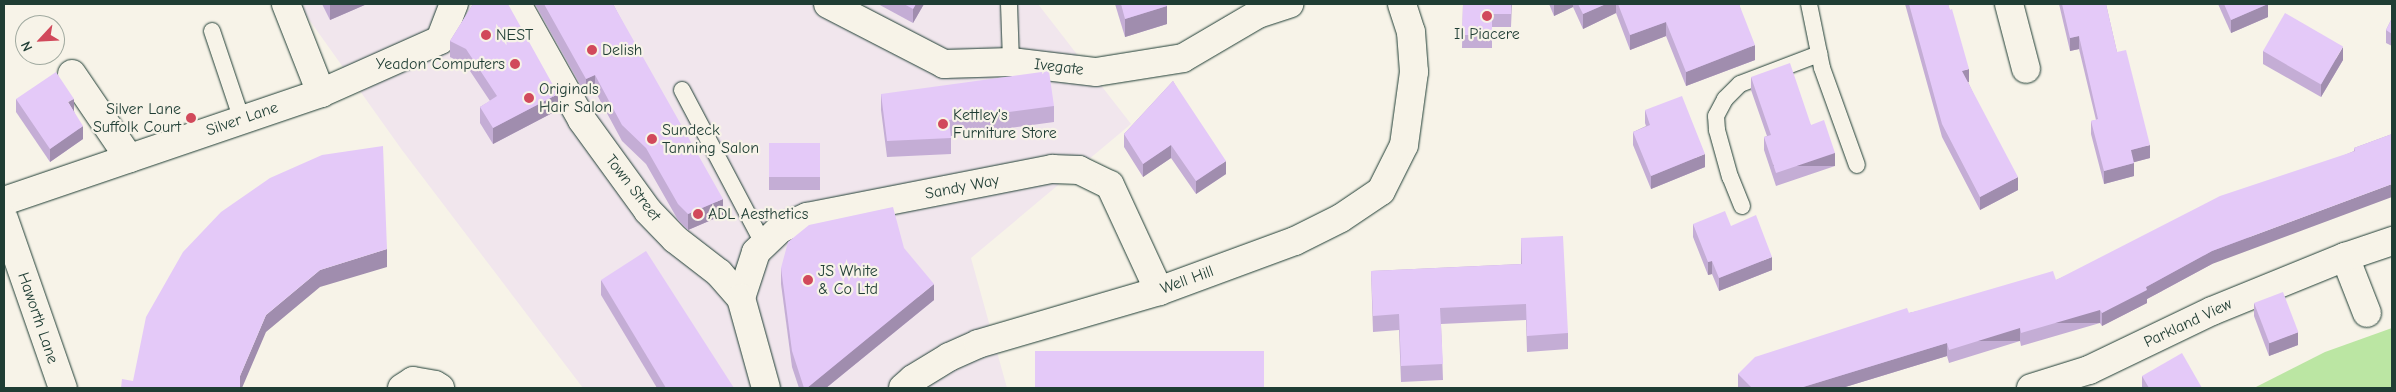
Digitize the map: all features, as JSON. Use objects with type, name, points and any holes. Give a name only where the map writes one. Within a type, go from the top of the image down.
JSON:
[{"type":"street","points":[[286,4],[320,93]]},
{"type":"street","name":"Silver Lane","points":[[4,201],[320,93],[440,40],[454,4]]},
{"type":"street","name":"Town Street","points":[[517,4],[582,120],[648,211],[675,239],[720,273],[741,298],[766,388]]},
{"type":"street","name":"Ivegate","points":[[828,4],[944,64],[1011,62],[1096,72],[1183,58],[1258,14],[1290,4]]},
{"type":"street","name":"Well Hill","points":[[903,388],[913,379],[950,357],[978,344],[1159,291],[1295,241],[1341,218],[1381,191],[1404,145],[1414,72],[1412,32],[1402,4]]},
{"type":"street","points":[[2009,4],[2026,69]]},
{"type":"street","points":[[72,74],[129,158]]},
{"type":"street","name":"Sandy Way","points":[[741,298],[756,252],[780,229],[807,217],[1052,169],[1079,170],[1110,184],[1159,291]]},
{"type":"street","name":"Haworth Lane","points":[[4,219],[62,388]]},
{"type":"street","name":"Parkland View","points":[[2032,388],[2090,370],[2212,311],[2344,257],[2392,241]]},
{"type":"street","points":[[2344,257],[2367,313]]},
{"type":"street","points":[[402,388],[413,381],[435,384],[440,388]]},
{"type":"lane","points":[[1009,4],[1011,62]]},
{"type":"lane","points":[[1809,4],[1822,68],[1856,165]]},
{"type":"lane","points":[[212,31],[242,120]]},
{"type":"lane","points":[[1742,206],[1730,177],[1717,130],[1716,116],[1725,99],[1740,84],[1819,54]]},
{"type":"lane","points":[[682,90],[764,245]]},
{"type":"shaded area","points":[[298,4],[1038,4],[1131,124],[971,258],[1007,388],[583,388],[402,150]]},
{"type":"green space","points":[[2392,328],[2392,388],[2254,388],[2325,352]]},
{"type":"building","points":[[473,4],[508,4],[558,94],[493,128],[480,107],[497,96],[466,49],[450,41]]},
{"type":"building","points":[[544,4],[613,4],[723,199],[688,214],[678,204],[646,148],[622,125],[595,75],[586,79]]},
{"type":"building","points":[[904,4],[916,4],[913,9]]},
{"type":"building","points":[[1121,4],[1167,4],[1167,6],[1125,19]]},
{"type":"building","name":"Il Piacere","points":[[1463,4],[1511,4],[1511,14],[1492,14],[1492,35],[1462,35]]},
{"type":"building","points":[[1578,4],[1606,4],[1583,14]]},
{"type":"building","points":[[1618,4],[1739,4],[1755,45],[1686,72],[1666,22],[1630,35]]},
{"type":"building","points":[[1909,4],[1948,4],[1950,10],[1952,9],[1969,69],[1962,71],[2018,177],[1980,197],[1942,124]]},
{"type":"building","points":[[2062,4],[2106,4],[2117,52],[2126,50],[2150,145],[2131,150],[2134,163],[2104,171],[2091,121],[2098,119],[2079,36],[2070,38]]},
{"type":"building","points":[[2224,4],[2268,4],[2231,20]]},
{"type":"building","points":[[2285,13],[2343,46],[2321,85],[2263,51]]},
{"type":"building","points":[[2392,18],[2392,34],[2386,30]]},
{"type":"building","points":[[1790,63],[1811,125],[1824,120],[1835,153],[1776,173],[1764,137],[1771,135],[1751,77]]},
{"type":"building","points":[[1049,71],[1054,106],[949,120],[951,138],[887,141],[881,94]]},
{"type":"building","points":[[56,72],[74,99],[68,102],[83,126],[50,149],[16,99]]},
{"type":"building","points":[[1173,81],[1226,161],[1196,181],[1171,145],[1143,164],[1124,134]]},
{"type":"building","points":[[1682,96],[1705,154],[1651,176],[1633,132],[1650,125],[1645,110]]},
{"type":"building","points":[[2392,134],[2392,184],[2212,251],[2146,287],[2147,290],[2102,313],[2100,310],[2021,333],[2020,328],[1949,350],[1947,343],[1800,388],[1752,388],[1738,374],[1755,357],[1907,308],[1909,313],[2053,271],[2056,280],[2220,196],[2355,151],[2354,148]]},
{"type":"building","points":[[769,143],[820,143],[820,177],[769,177]]},
{"type":"building","points":[[383,146],[387,249],[320,270],[266,315],[240,376],[240,388],[121,388],[122,379],[133,381],[146,317],[183,252],[221,212],[270,178],[322,155]]},
{"type":"building","points":[[893,207],[904,248],[934,284],[807,388],[804,388],[792,351],[781,268],[788,242],[809,225]]},
{"type":"building","points":[[1725,211],[1731,226],[1756,215],[1772,257],[1719,278],[1712,261],[1708,262],[1693,224]]},
{"type":"building","points":[[1563,236],[1568,333],[1527,336],[1526,304],[1440,308],[1443,364],[1401,366],[1399,314],[1373,316],[1371,271],[1522,264],[1521,238]]},
{"type":"building","points":[[646,251],[734,388],[666,388],[601,280]]},
{"type":"building","points":[[2283,292],[2298,332],[2269,343],[2254,303]]},
{"type":"building","points":[[1035,351],[1264,351],[1264,388],[1035,388]]},
{"type":"building","points":[[2182,353],[2202,388],[2149,388],[2142,376]]},
{"type":"place","name":"Il Piacere","points":[[1487,16]]},
{"type":"place","name":"NEST","points":[[486,35]]},
{"type":"place","name":"Delish","points":[[592,50]]},
{"type":"place","name":"Yeadon Computers","points":[[515,64]]},
{"type":"place","name":"Originals Hair Salon","points":[[529,98]]},
{"type":"place","name":"Silver Lane Suffolk Court","points":[[191,118]]},
{"type":"place","name":"Kettley's Furniture Store","points":[[943,124]]},
{"type":"place","name":"Sundeck Tanning Salon","points":[[652,139]]},
{"type":"place","name":"ADL Aesthetics","points":[[698,214]]},
{"type":"place","name":"JS White & Co Ltd","points":[[808,280]]}]
